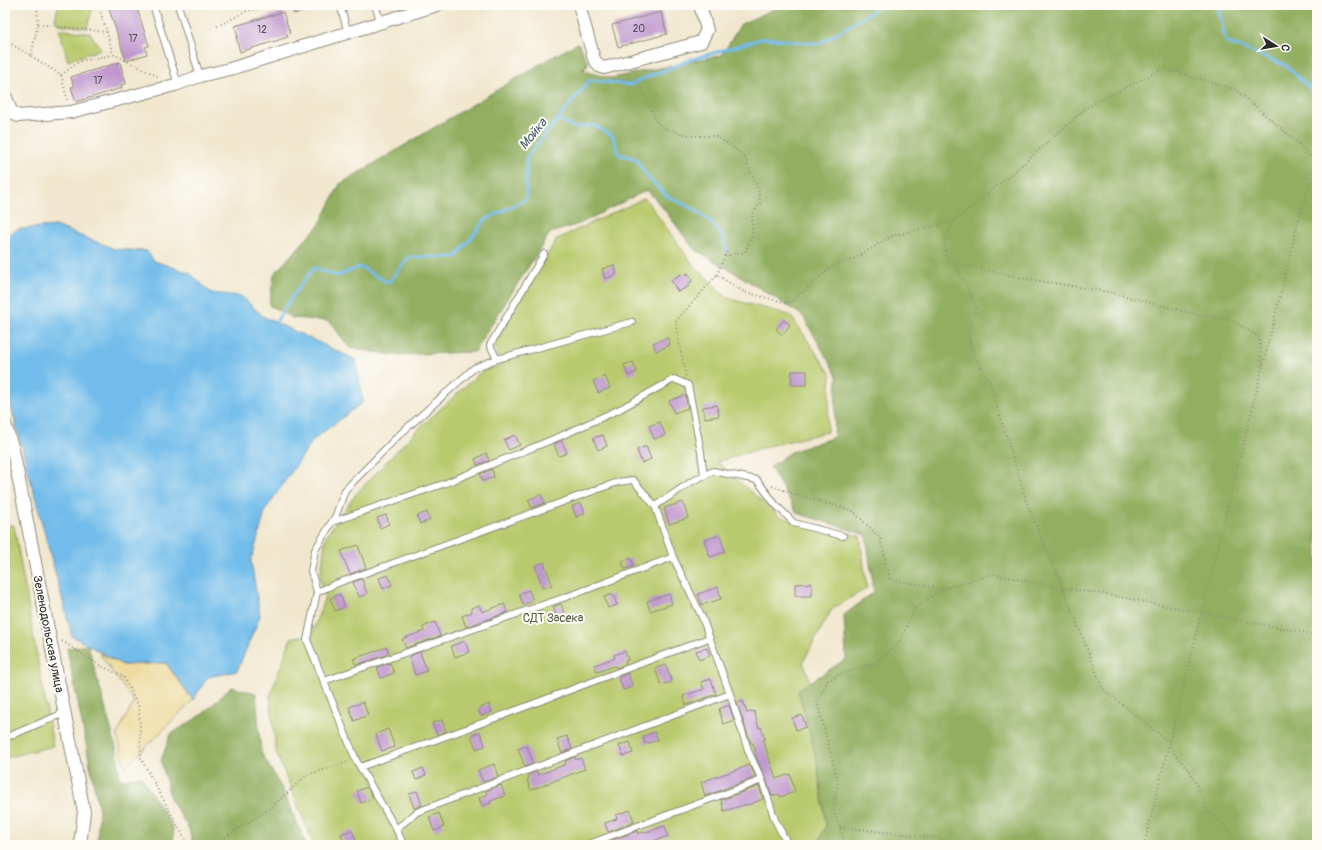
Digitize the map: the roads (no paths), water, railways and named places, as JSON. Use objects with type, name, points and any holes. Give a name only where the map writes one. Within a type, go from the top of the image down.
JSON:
[{"type":"street","points":[[5,95],[11,111],[18,116],[71,112],[176,85],[200,76],[230,69],[437,5]]},
{"type":"street","points":[[579,5],[594,59],[599,66],[604,68],[701,42],[707,30],[700,5]]},
{"type":"street","name":"Зеленодольская улица","points":[[5,424],[13,450],[84,812],[80,845]]},
{"type":"lane","points":[[153,5],[176,85]]},
{"type":"lane","points":[[178,5],[200,76]]},
{"type":"lane","points":[[340,5],[348,33]]},
{"type":"lane","points":[[375,5],[381,23]]},
{"type":"lane","points":[[497,359],[490,345],[544,254]]},
{"type":"lane","points":[[404,845],[356,760],[307,640],[317,592],[311,571],[315,550],[336,516],[345,490],[398,436],[474,368],[497,359],[632,322]]},
{"type":"lane","points":[[332,522],[446,483],[554,439],[620,409],[674,379],[688,385],[701,452],[704,476]]},
{"type":"lane","points":[[655,506],[692,482],[713,472],[757,480],[775,504],[794,523],[843,536]]},
{"type":"lane","points":[[317,592],[338,583],[618,482],[633,480],[655,506],[673,558],[702,617],[730,694],[749,753],[762,780],[775,820],[788,845]]},
{"type":"lane","points":[[324,681],[673,558]]},
{"type":"lane","points":[[360,767],[709,638]]},
{"type":"lane","points":[[396,829],[417,812],[730,694]]},
{"type":"lane","points":[[5,738],[64,713]]},
{"type":"lane","points":[[586,845],[762,780]]},
{"type":"water","points":[[55,226],[115,249],[147,251],[154,261],[190,273],[211,293],[241,296],[264,317],[356,360],[363,402],[314,439],[266,509],[251,561],[260,616],[237,671],[208,677],[193,700],[166,663],[123,665],[72,636],[5,384],[5,237],[19,229]]},
{"type":"waterway","name":"Мойка","points":[[274,325],[295,292],[314,268],[337,276],[360,267],[388,283],[409,257],[456,257],[485,220],[526,199],[526,158],[590,80],[631,85],[642,79],[693,59],[764,38],[819,44],[873,11],[878,5]]},
{"type":"waterway","points":[[1218,5],[1226,42],[1285,65],[1317,95]]},
{"type":"waterway","points":[[558,119],[575,128],[594,125],[613,136],[618,154],[636,159],[648,178],[667,196],[695,210],[712,223],[723,237],[727,251]]},
{"type":"park label","name":"СДТ Засека","points":[[553,618]]}]
